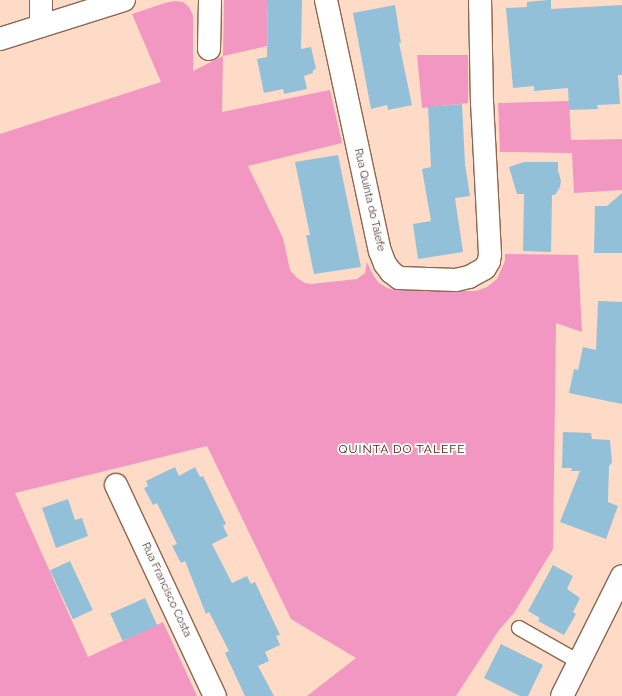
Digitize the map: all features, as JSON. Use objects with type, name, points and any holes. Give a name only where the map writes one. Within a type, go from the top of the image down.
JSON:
[{"type":"street","points":[[41,0],[41,26]]},
{"type":"street","points":[[0,39],[124,0]]},
{"type":"street","points":[[209,49],[210,0]]},
{"type":"street","name":"Rua Quinta do Talefe","points":[[326,0],[380,251],[385,264],[391,272],[399,278],[456,280],[469,277],[485,268],[489,261],[490,254],[482,103],[480,0]]},
{"type":"street","name":"Rua Francisco Costa","points":[[116,485],[215,696]]},
{"type":"street","points":[[562,696],[622,576]]},
{"type":"lane","points":[[519,628],[579,662]]},
{"type":"shaded area","points":[[224,0],[268,0],[267,46],[223,56]]},
{"type":"shaded area","points":[[175,1],[183,2],[189,7],[193,15],[193,71],[223,56],[222,112],[330,90],[342,143],[248,166],[283,238],[290,270],[297,278],[305,283],[311,284],[357,279],[365,273],[367,262],[378,282],[387,288],[396,290],[476,291],[487,287],[497,279],[505,261],[505,254],[578,255],[582,332],[556,323],[553,549],[514,613],[499,630],[456,696],[307,696],[356,658],[291,619],[207,446],[15,493],[88,657],[163,622],[197,696],[0,696],[0,134],[161,82],[132,14],[165,3]]},
{"type":"shaded area","points":[[417,55],[468,55],[468,103],[422,108]]},
{"type":"shaded area","points":[[569,101],[571,140],[622,139],[622,190],[574,193],[572,153],[500,152],[498,103]]},
{"type":"building","points":[[268,0],[302,0],[301,49],[311,47],[316,69],[313,70],[313,73],[304,76],[307,89],[284,94],[283,89],[264,93],[257,59],[267,57]]},
{"type":"building","points":[[551,0],[551,9],[622,5],[622,75],[618,75],[620,104],[597,105],[598,109],[569,110],[568,88],[534,91],[534,86],[513,88],[506,8],[527,7],[527,2]]},
{"type":"building","points":[[395,5],[401,43],[399,43],[412,105],[388,110],[387,105],[371,109],[353,13]]},
{"type":"building","points":[[462,104],[465,164],[470,196],[455,198],[463,252],[418,259],[413,224],[431,221],[422,169],[431,167],[428,107]]},
{"type":"building","points":[[338,155],[361,267],[314,274],[306,235],[310,235],[295,162]]},
{"type":"building","points":[[524,162],[558,162],[558,170],[561,181],[560,187],[555,195],[552,195],[551,252],[523,251],[524,194],[517,194],[509,167]]},
{"type":"building","points":[[622,193],[622,253],[594,253],[595,206],[607,206]]},
{"type":"building","points":[[598,301],[622,302],[622,404],[569,393],[574,369],[578,370],[583,347],[596,350]]},
{"type":"building","points":[[563,432],[591,433],[592,439],[610,440],[612,463],[609,466],[608,502],[618,506],[606,539],[560,522],[580,471],[571,471],[572,468],[562,468]]},
{"type":"building","points":[[175,467],[179,476],[195,467],[200,477],[203,476],[226,524],[223,526],[228,536],[212,544],[232,583],[247,576],[251,584],[255,582],[280,635],[276,636],[280,645],[265,652],[269,661],[258,666],[274,696],[245,696],[225,653],[229,651],[209,612],[206,614],[185,561],[181,563],[172,546],[177,544],[157,503],[153,505],[144,488],[148,486],[146,481]]},
{"type":"building","points":[[68,499],[75,520],[82,518],[88,536],[56,548],[42,508]]},
{"type":"building","points":[[70,561],[93,610],[73,619],[50,570]]},
{"type":"building","points":[[553,565],[573,576],[567,589],[580,598],[573,612],[576,614],[564,635],[538,621],[540,618],[528,611]]},
{"type":"building","points":[[145,598],[157,625],[122,641],[110,613]]},
{"type":"building","points":[[501,644],[543,665],[528,696],[520,696],[484,678]]},
{"type":"district","name":"QUINTA DO TALEFE","points":[[402,450]]}]
